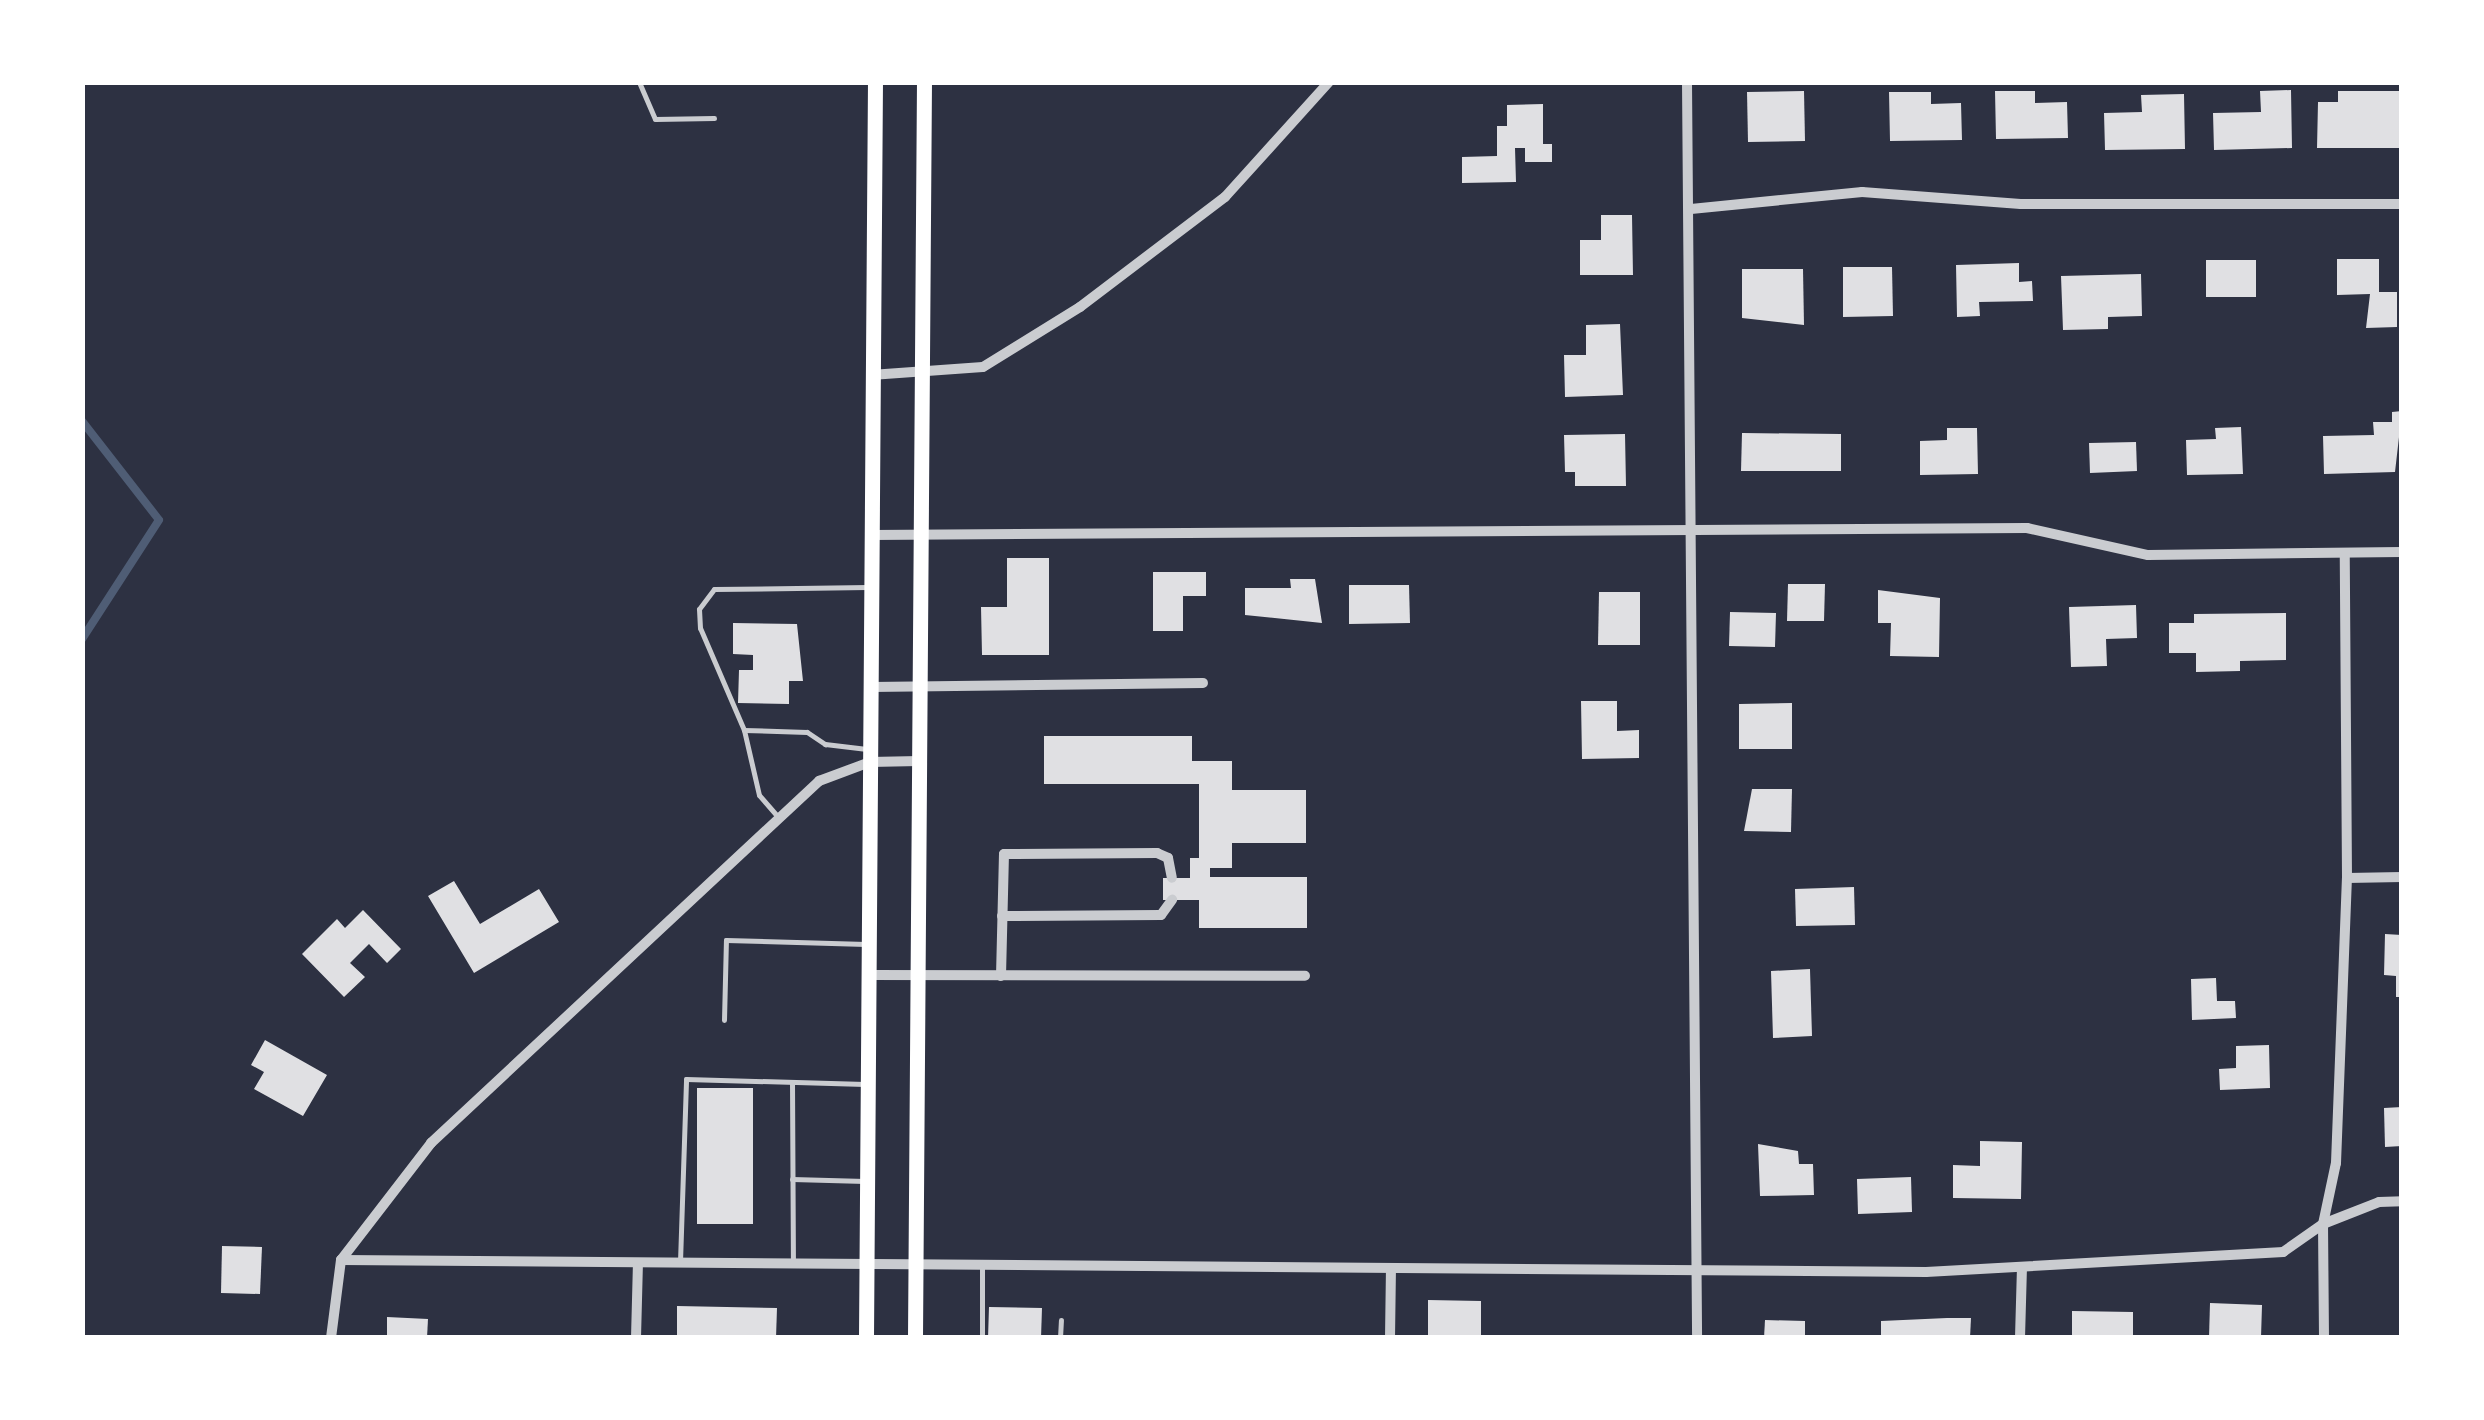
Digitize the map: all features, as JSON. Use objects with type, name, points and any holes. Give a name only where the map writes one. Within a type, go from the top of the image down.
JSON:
[{"type":"main road","points":[[866,1338],[875,82]]},
{"type":"main road","points":[[916,1338],[924,82]]},
{"type":"street","points":[[872,374],[922,374],[984,366],[1144,262],[1225,197],[1329,82]]},
{"type":"street","points":[[1687,82],[1694,530],[1698,1338]]},
{"type":"street","points":[[1691,209],[1862,192],[2021,204],[2402,204]]},
{"type":"street","points":[[871,535],[2026,528],[2148,555],[2402,552]]},
{"type":"street","points":[[2324,1338],[2323,1224],[2336,1163],[2347,878],[2345,554]]},
{"type":"street","points":[[871,687],[1203,683]]},
{"type":"street","points":[[331,1338],[341,1260],[431,1144],[819,781],[870,756],[919,761]]},
{"type":"street","points":[[1001,976],[1004,854],[1157,853],[1168,858],[1172,878]]},
{"type":"street","points":[[2347,878],[2402,877]]},
{"type":"street","points":[[1002,916],[1161,915],[1172,900]]},
{"type":"street","points":[[868,976],[1305,976]]},
{"type":"street","points":[[341,1260],[916,1267],[2022,1268],[2283,1252],[2323,1224],[2379,1202],[2402,1201]]},
{"type":"street","points":[[636,1338],[638,1263]]},
{"type":"street","points":[[1390,1338],[1391,1268]]},
{"type":"street","points":[[2020,1338],[2022,1268]]},
{"type":"lane","points":[[640,82],[655,119],[714,118]]},
{"type":"lane","points":[[779,818],[759,794],[744,730],[700,628],[699,610],[714,589],[871,588]]},
{"type":"lane","points":[[744,730],[807,732],[824,744],[870,756]]},
{"type":"lane","points":[[724,1020],[726,940],[869,944]]},
{"type":"lane","points":[[680,1263],[686,1078],[868,1084]]},
{"type":"lane","points":[[792,1082],[792,1265]]},
{"type":"lane","points":[[792,1179],[868,1181]]},
{"type":"lane","points":[[982,1267],[982,1338]]},
{"type":"lane","points":[[1060,1338],[1061,1320]]},
{"type":"building","points":[[2291,90],[2292,148],[2214,150],[2213,113],[2261,112],[2260,91]]},
{"type":"building","points":[[1804,91],[1805,141],[1748,142],[1747,92]]},
{"type":"building","points":[[1995,91],[2035,91],[2035,103],[2067,102],[2068,138],[1996,139]]},
{"type":"building","points":[[2338,91],[2401,91],[2401,148],[2317,148],[2318,102],[2338,102]]},
{"type":"building","points":[[1889,92],[1931,92],[1931,104],[1961,103],[1962,140],[1890,141]]},
{"type":"building","points":[[2184,94],[2185,149],[2105,150],[2104,113],[2142,112],[2141,95]]},
{"type":"building","points":[[1543,104],[1543,144],[1552,144],[1552,162],[1525,162],[1525,148],[1515,148],[1516,182],[1462,183],[1462,157],[1497,156],[1497,126],[1507,126],[1507,105]]},
{"type":"building","points":[[1601,215],[1632,215],[1633,275],[1580,275],[1580,240],[1601,240]]},
{"type":"building","points":[[2337,259],[2379,259],[2379,292],[2397,292],[2397,327],[2366,328],[2370,294],[2337,295]]},
{"type":"building","points":[[2206,260],[2256,260],[2256,297],[2206,297]]},
{"type":"building","points":[[2019,263],[2019,282],[2032,281],[2033,301],[1979,302],[1980,316],[1957,317],[1956,265]]},
{"type":"building","points":[[1843,267],[1892,267],[1893,316],[1843,317]]},
{"type":"building","points":[[1742,269],[1803,269],[1804,325],[1742,318]]},
{"type":"building","points":[[2141,274],[2142,316],[2108,317],[2108,329],[2063,330],[2061,276]]},
{"type":"building","points":[[1620,324],[1623,395],[1565,397],[1564,355],[1586,355],[1586,325]]},
{"type":"building","points":[[2402,411],[2395,472],[2324,474],[2323,436],[2374,435],[2373,422],[2392,422],[2392,412]]},
{"type":"building","points":[[2241,427],[2243,474],[2187,475],[2186,440],[2216,439],[2215,428]]},
{"type":"building","points":[[1947,428],[1977,428],[1978,474],[1920,475],[1920,441],[1947,440]]},
{"type":"building","points":[[1742,433],[1841,434],[1841,471],[1741,471]]},
{"type":"building","points":[[1625,434],[1626,486],[1575,486],[1575,472],[1565,472],[1564,435]]},
{"type":"building","points":[[2136,442],[2137,471],[2090,473],[2089,443]]},
{"type":"building","points":[[1007,558],[1049,558],[1049,655],[982,655],[981,607],[1007,607]]},
{"type":"building","points":[[1153,572],[1206,572],[1206,596],[1183,596],[1183,631],[1153,631]]},
{"type":"building","points":[[1290,579],[1315,579],[1322,623],[1245,615],[1245,588],[1291,588]]},
{"type":"building","points":[[1788,584],[1825,584],[1824,621],[1787,621]]},
{"type":"building","points":[[1349,585],[1409,585],[1410,623],[1349,624]]},
{"type":"building","points":[[1878,590],[1940,598],[1939,657],[1890,656],[1891,623],[1878,623]]},
{"type":"building","points":[[1599,592],[1640,592],[1640,645],[1598,645]]},
{"type":"building","points":[[2136,605],[2137,638],[2106,639],[2107,666],[2071,667],[2069,607]]},
{"type":"building","points":[[1730,612],[1776,613],[1775,647],[1729,646]]},
{"type":"building","points":[[2286,613],[2286,660],[2240,661],[2240,671],[2196,672],[2196,653],[2169,653],[2169,623],[2194,623],[2194,614]]},
{"type":"building","points":[[733,623],[797,624],[803,681],[789,681],[789,704],[738,703],[739,670],[753,670],[753,655],[733,654]]},
{"type":"building","points":[[1581,701],[1617,701],[1617,731],[1639,730],[1639,758],[1582,759]]},
{"type":"building","points":[[1792,703],[1792,749],[1739,749],[1739,704]]},
{"type":"building","points":[[1044,736],[1192,736],[1192,761],[1232,761],[1232,790],[1306,790],[1306,843],[1232,843],[1232,868],[1210,868],[1210,877],[1307,877],[1307,928],[1199,928],[1199,900],[1163,900],[1163,878],[1190,878],[1190,858],[1199,858],[1199,784],[1044,784]]},
{"type":"building","points":[[1752,789],[1792,789],[1791,832],[1744,831]]},
{"type":"building","points":[[454,881],[480,924],[539,889],[559,922],[474,973],[428,896]]},
{"type":"building","points":[[1854,887],[1855,925],[1796,926],[1795,889]]},
{"type":"building","points":[[363,910],[401,949],[387,963],[369,944],[350,963],[365,977],[344,997],[302,954],[337,919],[345,928]]},
{"type":"building","points":[[2385,934],[2402,935],[2402,997],[2396,997],[2396,976],[2384,975]]},
{"type":"building","points":[[1810,969],[1812,1036],[1773,1038],[1771,971]]},
{"type":"building","points":[[2216,978],[2217,1001],[2235,1001],[2236,1018],[2192,1020],[2191,979]]},
{"type":"building","points":[[265,1040],[327,1075],[303,1116],[254,1089],[264,1072],[251,1065]]},
{"type":"building","points":[[2269,1045],[2270,1088],[2220,1090],[2219,1069],[2236,1068],[2236,1046]]},
{"type":"building","points":[[697,1088],[753,1088],[753,1224],[697,1224]]},
{"type":"building","points":[[2402,1107],[2402,1146],[2385,1147],[2384,1108]]},
{"type":"building","points":[[1980,1141],[2022,1142],[2021,1199],[1953,1198],[1953,1165],[1980,1166]]},
{"type":"building","points":[[1758,1144],[1798,1151],[1799,1164],[1813,1164],[1814,1195],[1760,1196]]},
{"type":"building","points":[[1911,1177],[1912,1212],[1858,1214],[1857,1179]]},
{"type":"building","points":[[222,1246],[262,1247],[260,1294],[221,1293]]},
{"type":"building","points":[[1428,1300],[1481,1301],[1481,1338],[1428,1338]]},
{"type":"building","points":[[2210,1303],[2262,1305],[2261,1338],[2209,1338]]},
{"type":"building","points":[[677,1306],[777,1308],[776,1338],[677,1338]]},
{"type":"building","points":[[989,1307],[1042,1308],[1041,1338],[988,1338]]},
{"type":"building","points":[[2072,1311],[2133,1312],[2133,1338],[2072,1338]]},
{"type":"building","points":[[387,1317],[428,1319],[427,1338],[387,1338]]},
{"type":"building","points":[[1971,1318],[1970,1338],[1881,1338],[1881,1321]]},
{"type":"building","points":[[1765,1320],[1805,1321],[1805,1338],[1764,1338]]},
{"type":"waterway","points":[[82,421],[159,520],[82,639]]}]
